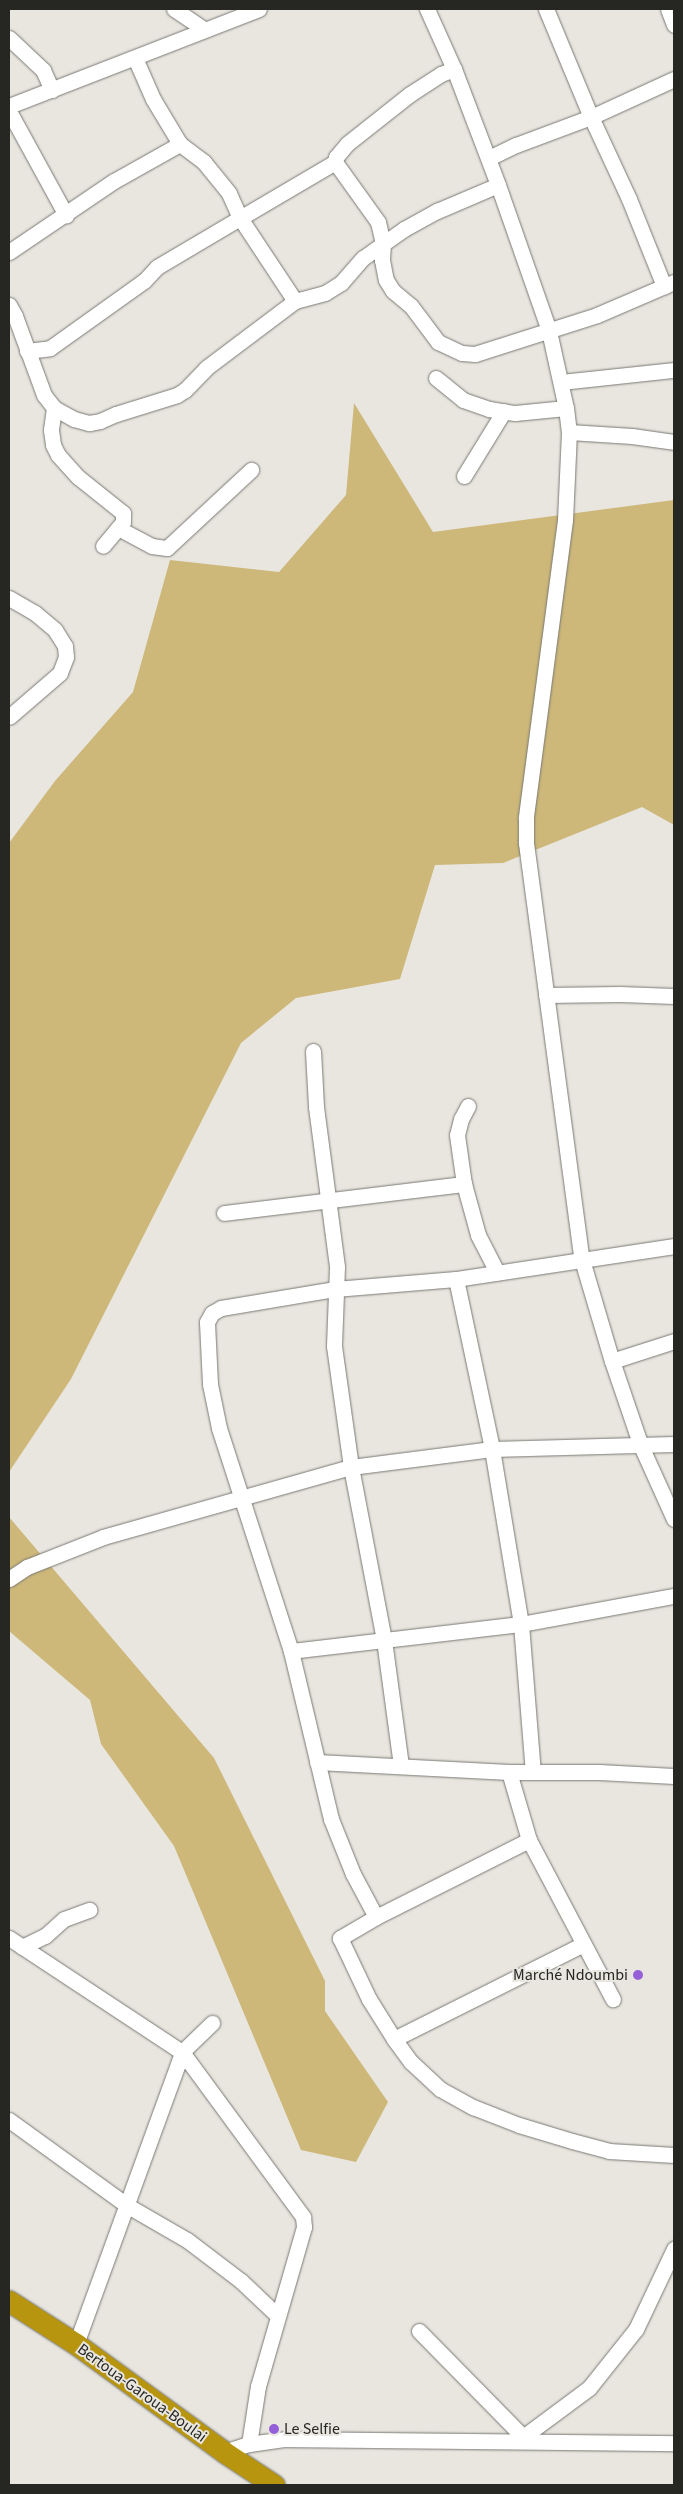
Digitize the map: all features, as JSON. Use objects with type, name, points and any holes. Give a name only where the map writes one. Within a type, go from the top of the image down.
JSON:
[{"type":"highway","name":"Bertoua-Garoua-Boulai","points":[[9,2301],[76,2344],[224,2452],[274,2485]]},
{"type":"street","points":[[174,9],[205,30]]},
{"type":"street","points":[[9,106],[259,9]]},
{"type":"street","points":[[427,9],[454,69],[489,158],[549,331],[566,408],[569,432],[565,520],[526,818],[526,843],[582,1260],[612,1361],[642,1446],[674,1519]]},
{"type":"street","points":[[454,69],[441,74],[410,94],[347,144],[336,157],[336,162],[378,222],[383,244],[382,260],[386,280],[393,291],[411,306],[438,342],[449,348],[475,354],[597,315],[669,284],[591,117],[546,9]]},
{"type":"street","points":[[668,9],[674,25]]},
{"type":"street","points":[[9,38],[43,70],[52,90]]},
{"type":"street","points":[[135,58],[153,100],[180,144],[204,162],[229,192],[240,218],[295,300]]},
{"type":"street","points":[[489,158],[516,145],[591,117],[674,79]]},
{"type":"street","points":[[9,111],[66,215]]},
{"type":"street","points":[[9,252],[114,181],[180,144]]},
{"type":"street","points":[[28,350],[50,348],[144,281],[157,267],[336,162]]},
{"type":"street","points":[[9,305],[15,316],[44,395],[54,408],[74,419],[89,423],[177,395],[206,368],[295,300],[333,289],[341,283],[363,258],[404,229],[437,211],[498,185]]},
{"type":"street","points":[[561,382],[674,370]]},
{"type":"street","points":[[436,378],[463,400],[489,409],[515,413],[566,408]]},
{"type":"street","points":[[54,408],[50,430],[52,444],[69,468],[121,510],[124,518],[104,546]]},
{"type":"street","points":[[464,476],[504,411]]},
{"type":"street","points":[[569,432],[632,436],[674,442]]},
{"type":"street","points":[[118,528],[152,546],[167,548],[251,470]]},
{"type":"street","points":[[9,598],[35,613],[55,630],[65,646],[66,657],[60,673],[9,717]]},
{"type":"street","points":[[546,995],[620,994],[674,996]]},
{"type":"street","points":[[313,1051],[316,1107],[330,1201],[337,1267],[334,1346],[351,1467],[384,1640],[401,1765]]},
{"type":"street","points":[[468,1106],[461,1119],[457,1135],[464,1184],[478,1235],[497,1272]]},
{"type":"street","points":[[224,1213],[464,1184]]},
{"type":"street","points":[[376,1917],[353,1874],[331,1819],[290,1651],[218,1428],[210,1384],[207,1322],[212,1313],[221,1308],[336,1289],[456,1279],[674,1246]]},
{"type":"street","points":[[456,1279],[492,1449],[521,1624],[533,1772]]},
{"type":"street","points":[[612,1361],[674,1341]]},
{"type":"street","points":[[9,1579],[28,1567],[103,1537],[240,1496],[351,1467],[492,1449],[674,1444]]},
{"type":"street","points":[[290,1651],[521,1624],[674,1596]]},
{"type":"street","points":[[317,1762],[508,1772],[599,1772],[674,1776]]},
{"type":"street","points":[[508,1772],[529,1840],[613,1999]]},
{"type":"street","points":[[529,1840],[376,1917],[340,1938],[369,1999],[394,2039],[411,2062],[440,2089],[473,2107],[519,2125],[610,2150],[674,2155]]},
{"type":"street","points":[[22,1947],[45,1936],[64,1919],[88,1910]]},
{"type":"street","points":[[9,1938],[182,2052],[303,2217],[304,2227],[258,2386],[248,2444]]},
{"type":"street","points":[[394,2039],[584,1944]]},
{"type":"street","points":[[76,2344],[128,2206],[182,2052],[212,2023]]},
{"type":"street","points":[[9,2120],[128,2206],[187,2240],[241,2281],[277,2315]]},
{"type":"street","points":[[524,2439],[590,2388],[636,2330],[674,2249]]},
{"type":"street","points":[[419,2331],[524,2439]]},
{"type":"street","points":[[224,2452],[248,2444],[286,2439],[524,2439],[674,2443]]},
{"type":"shaded area","points":[[354,403],[433,532],[674,500],[674,825],[642,807],[503,863],[435,865],[400,979],[296,998],[241,1043],[71,1379],[9,1472],[9,843],[55,781],[133,692],[170,560],[279,572],[346,495]]},
{"type":"shaded area","points":[[9,1517],[214,1758],[325,1981],[325,2011],[388,2102],[356,2162],[301,2150],[174,1846],[101,1744],[90,1700],[9,1631]]},
{"type":"place","name":"Marché Ndoumbi","points":[[638,1975]]},
{"type":"place","name":"Le Selfie","points":[[274,2429]]}]
